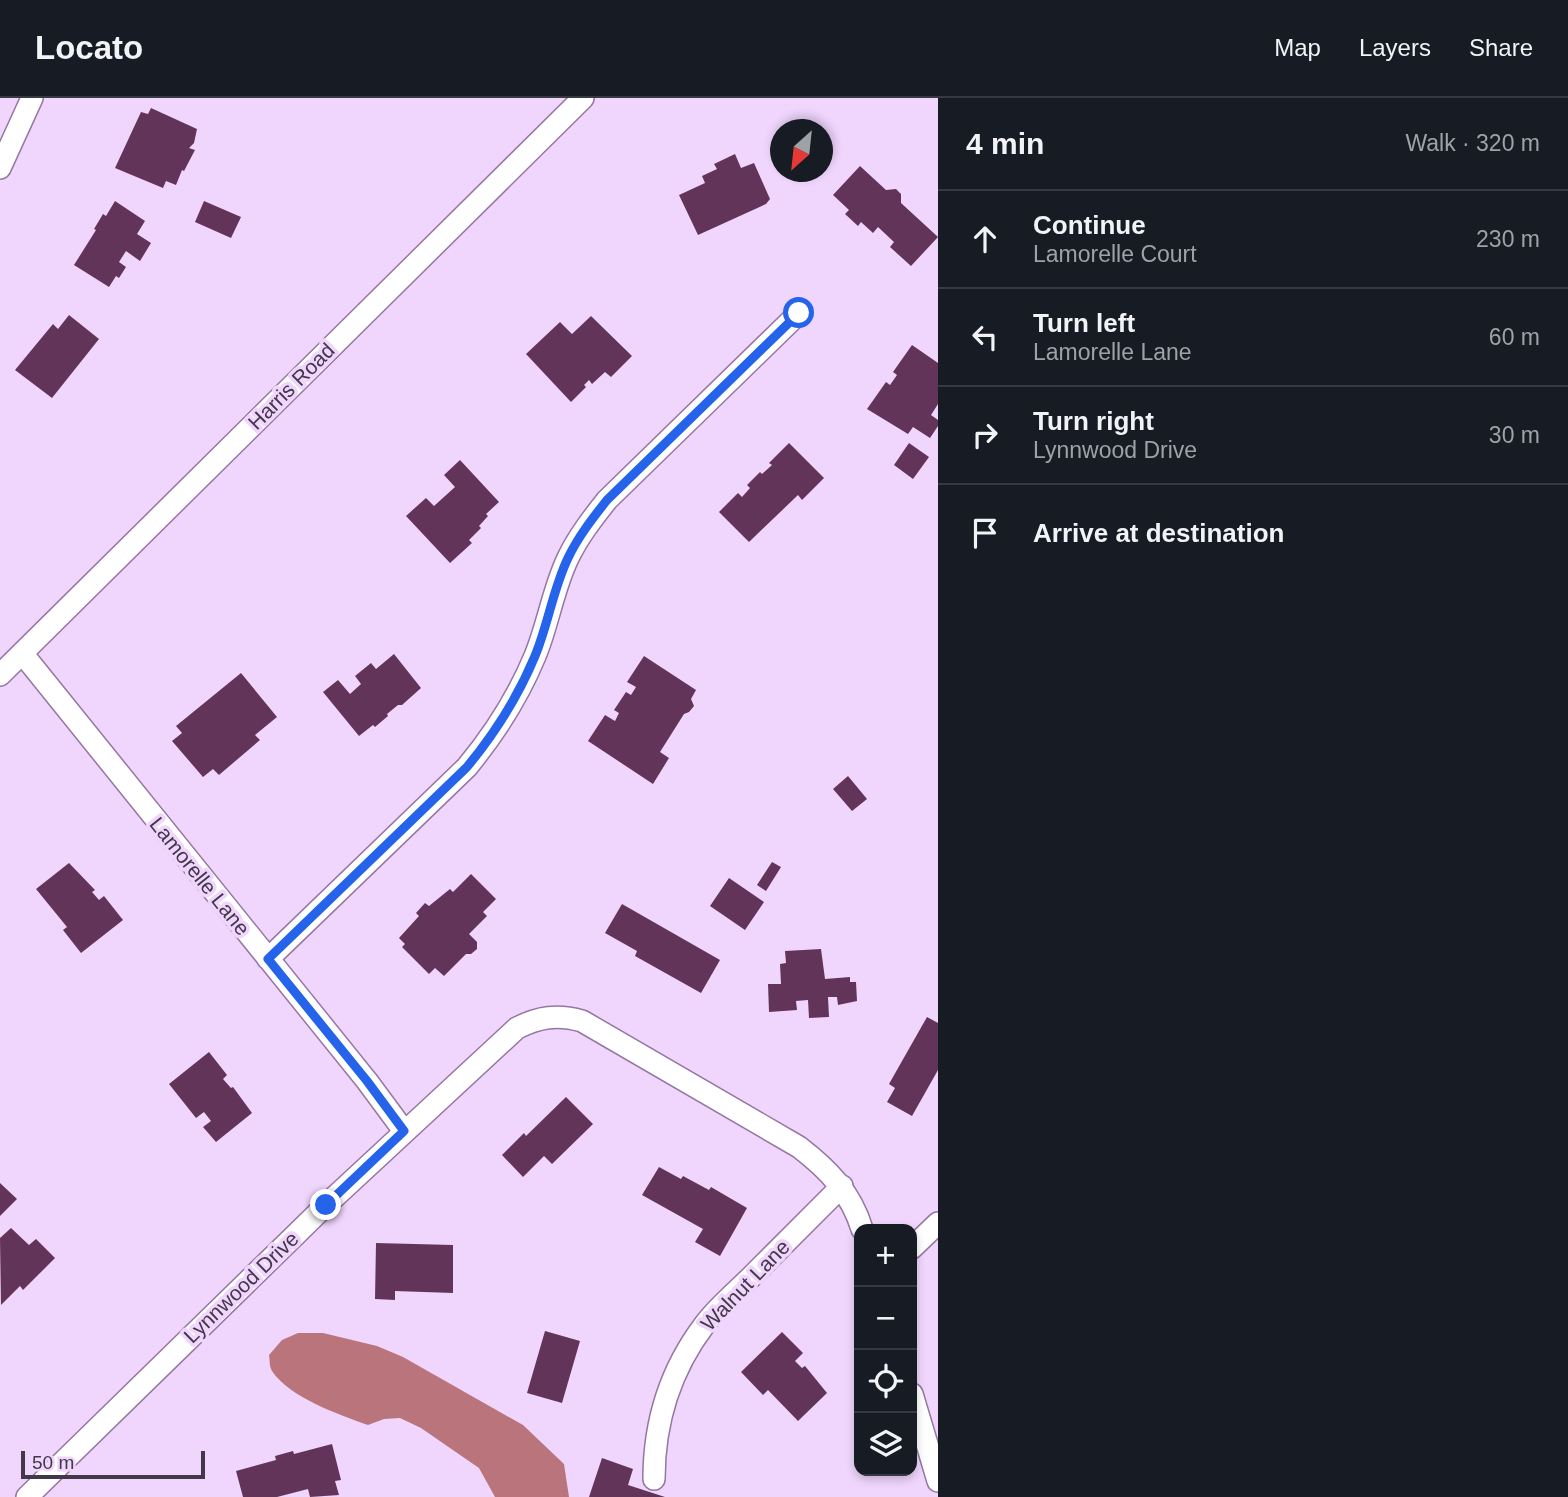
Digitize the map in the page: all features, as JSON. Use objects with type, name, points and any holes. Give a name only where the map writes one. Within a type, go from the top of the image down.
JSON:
[{"type":"street","points":[[0,168],[32,98]]},
{"type":"street","name":"Harris Road","points":[[0,675],[583,98]]},
{"type":"street","points":[[268,959],[467,767],[491,737],[516,698],[536,655],[567,560],[584,528],[607,500],[799,313]]},
{"type":"street","name":"Lamorelle Lane","points":[[22,653],[367,1081],[404,1131]]},
{"type":"street","name":"Lynnwood Drive","points":[[27,1497],[404,1131],[517,1028],[535,1019],[554,1016],[582,1021],[799,1147],[824,1165],[842,1186],[856,1209],[860,1224]]},
{"type":"street","name":"Walnut Lane","points":[[654,1479],[660,1416],[668,1389],[683,1357],[707,1322],[842,1186]]},
{"type":"street","points":[[917,1243],[938,1223]]},
{"type":"street","points":[[917,1411],[938,1481]]},
{"type":"shaded area","points":[[298,1333],[323,1333],[377,1346],[403,1357],[523,1425],[564,1464],[569,1497],[495,1497],[479,1468],[421,1428],[400,1418],[384,1419],[368,1425],[302,1397],[280,1381],[272,1371],[269,1355],[282,1340]]},
{"type":"building","points":[[151,108],[197,129],[194,143],[189,148],[195,150],[176,185],[166,181],[163,188],[115,168],[141,112],[148,114]]},
{"type":"building","points":[[735,154],[741,168],[754,163],[770,199],[766,204],[698,235],[679,195],[705,183],[702,176],[717,169],[714,164]]},
{"type":"building","points":[[860,166],[886,190],[896,189],[901,194],[901,203],[938,237],[911,266],[890,247],[894,242],[878,227],[873,233],[861,222],[858,226],[845,214],[849,210],[833,195]]},
{"type":"building","points":[[115,201],[145,221],[137,234],[151,243],[140,261],[126,251],[119,262],[126,267],[109,287],[74,265],[103,214],[106,216]]},
{"type":"building","points":[[204,201],[241,217],[231,238],[195,222]]},
{"type":"building","points":[[69,315],[99,339],[52,398],[15,370],[53,324],[58,329]]},
{"type":"building","points":[[591,316],[632,356],[611,377],[605,372],[592,384],[589,380],[584,385],[586,387],[571,402],[526,354],[560,322],[572,334]]},
{"type":"building","points":[[912,345],[938,363],[938,404],[931,415],[938,420],[938,426],[930,438],[913,427],[908,434],[867,409],[886,382],[890,385],[897,375],[893,372]]},
{"type":"building","points":[[789,443],[824,478],[802,500],[798,495],[749,542],[719,512],[738,493],[742,497],[750,488],[747,485],[772,465],[769,463]]},
{"type":"building","points":[[909,443],[929,457],[913,479],[894,465]]},
{"type":"building","points":[[460,460],[499,502],[486,514],[488,516],[479,526],[481,528],[469,540],[472,543],[450,563],[406,516],[426,498],[434,506],[455,487],[444,475]]},
{"type":"building","points":[[394,654],[421,688],[387,714],[375,727],[373,725],[359,736],[323,692],[338,680],[350,694],[361,684],[355,676],[371,663],[376,669]]},
{"type":"building","points":[[644,656],[696,690],[691,699],[694,706],[684,714],[660,752],[669,758],[653,784],[588,741],[605,715],[615,721],[619,713],[614,710],[626,692],[631,695],[636,687],[627,682]]},
{"type":"building","points":[[241,673],[277,717],[255,735],[260,740],[219,775],[213,769],[203,777],[172,741],[182,733],[176,726]]},
{"type":"building","points":[[848,776],[867,799],[852,811],[833,789]]},
{"type":"building","points":[[772,862],[781,867],[766,891],[757,885]]},
{"type":"building","points":[[69,863],[95,890],[92,892],[99,900],[104,896],[123,920],[81,953],[63,930],[67,927],[36,889]]},
{"type":"building","points":[[471,874],[496,899],[483,912],[487,916],[469,934],[477,942],[477,949],[466,954],[444,976],[435,968],[429,974],[402,947],[405,944],[399,938],[419,916],[416,913],[425,903],[429,906],[450,889],[453,892]]},
{"type":"building","points":[[729,878],[764,902],[745,930],[710,906]]},
{"type":"building","points":[[622,904],[720,960],[701,993],[635,956],[637,951],[605,933]]},
{"type":"building","points":[[821,949],[825,979],[850,977],[850,982],[856,982],[857,1001],[838,1005],[837,997],[828,997],[829,1017],[809,1018],[808,1000],[796,1001],[797,1010],[769,1012],[768,984],[781,984],[780,964],[786,963],[785,951]]},
{"type":"building","points":[[927,1017],[938,1023],[938,1070],[912,1116],[887,1102],[895,1088],[889,1084]]},
{"type":"building","points":[[209,1052],[227,1075],[223,1079],[233,1087],[252,1113],[216,1142],[203,1127],[211,1121],[204,1112],[196,1118],[169,1084]]},
{"type":"building","points":[[566,1097],[593,1124],[552,1164],[544,1156],[523,1177],[502,1155]]},
{"type":"building","points":[[659,1167],[709,1190],[711,1187],[747,1208],[720,1256],[695,1242],[703,1229],[642,1195]]},
{"type":"building","points":[[0,1183],[17,1199],[0,1216]]},
{"type":"building","points":[[11,1228],[29,1245],[36,1239],[55,1258],[23,1290],[20,1286],[1,1305],[0,1238]]},
{"type":"building","points":[[376,1243],[453,1245],[453,1293],[395,1291],[395,1300],[375,1299]]},
{"type":"building","points":[[545,1331],[580,1341],[562,1403],[527,1393]]},
{"type":"building","points":[[782,1332],[803,1353],[795,1361],[802,1368],[805,1366],[827,1393],[798,1421],[768,1390],[763,1395],[741,1372]]},
{"type":"building","points":[[332,1444],[341,1480],[335,1481],[339,1495],[310,1497],[308,1489],[277,1497],[243,1497],[236,1471],[276,1460],[275,1456]]},
{"type":"building","points":[[602,1458],[633,1469],[628,1485],[665,1497],[589,1497]]},
{"type":"route","points":[[326,1205],[404,1131],[268,959],[467,767],[491,737],[516,698],[536,655],[567,560],[584,528],[607,500],[799,313]]}]
